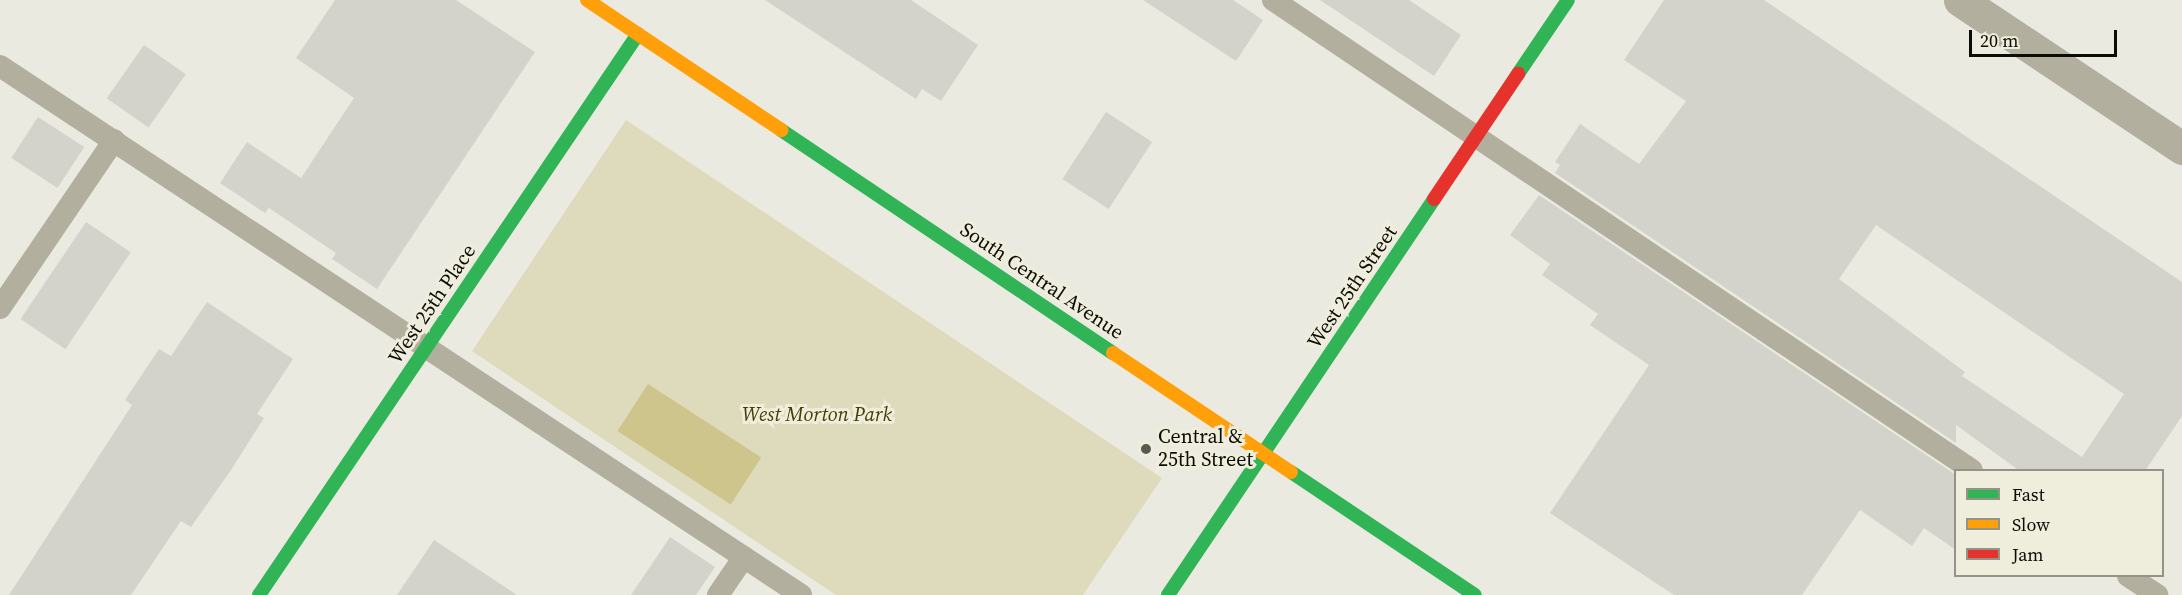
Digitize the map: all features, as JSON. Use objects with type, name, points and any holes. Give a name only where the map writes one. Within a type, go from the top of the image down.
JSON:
[{"type":"street","name":"South Central Avenue","points":[[587,0],[1474,595]]},
{"type":"street","name":"West 25th Street","points":[[1168,595],[1568,0]]},
{"type":"street","points":[[1960,0],[2182,148]]},
{"type":"street","name":"West 25th Place","points":[[259,595],[638,34]]},
{"type":"lane","points":[[1273,0],[1969,469]]},
{"type":"lane","points":[[0,66],[801,595]]},
{"type":"lane","points":[[0,308],[114,140]]},
{"type":"lane","points":[[718,595],[744,557]]},
{"type":"lane","points":[[2130,577],[2157,595]]},
{"type":"green space","name":"West Morton Park","points":[[626,120],[1162,478],[1083,595],[836,595],[472,351]]},
{"type":"shaded area","points":[[648,384],[761,458],[731,504],[618,431]]},
{"type":"building","points":[[335,0],[456,0],[535,52],[377,289],[332,259],[336,253],[269,208],[265,213],[220,183],[247,142],[301,178],[354,98],[296,58]]},
{"type":"building","points":[[765,0],[911,0],[978,45],[941,101],[922,89],[916,99]]},
{"type":"building","points":[[1143,0],[1233,0],[1263,20],[1236,61]]},
{"type":"building","points":[[1320,0],[1409,0],[1461,35],[1434,76]]},
{"type":"building","points":[[1664,0],[1764,0],[2182,282],[2182,416],[2146,469],[2017,469],[1956,425],[1956,443],[1555,173],[1560,165],[1555,162],[1580,124],[1639,164],[1686,101],[1624,60]],"holes":[[[1876,225],[2124,394],[2082,457],[1962,376],[1965,372],[1839,279]]]},
{"type":"building","points":[[144,45],[186,74],[148,127],[107,98]]},
{"type":"building","points":[[1106,112],[1152,142],[1109,209],[1062,179]]},
{"type":"building","points":[[38,117],[84,147],[57,188],[11,158]]},
{"type":"building","points":[[1539,195],[1954,474],[1954,549],[1924,528],[1912,546],[1860,510],[1802,595],[1674,595],[1550,513],[1649,365],[1590,325],[1598,314],[1542,275],[1550,264],[1510,235]]},
{"type":"building","points":[[86,222],[131,252],[65,349],[21,319]]},
{"type":"building","points":[[207,302],[293,359],[257,414],[264,418],[231,470],[191,527],[181,521],[131,595],[9,595],[132,405],[125,400],[159,349],[171,356]]},
{"type":"building","points":[[670,537],[715,567],[696,595],[631,595]]},
{"type":"building","points":[[434,540],[517,595],[397,595]]},
{"type":"traffic: fast","points":[[1518,74],[1568,0]]},
{"type":"traffic: fast","points":[[259,595],[638,34]]},
{"type":"traffic: fast","points":[[781,130],[1113,353]]},
{"type":"traffic: fast","points":[[1168,595],[1434,199]]},
{"type":"traffic: fast","points":[[1291,472],[1475,595]]},
{"type":"traffic: slow","points":[[587,0],[781,130]]},
{"type":"traffic: slow","points":[[1113,353],[1291,472]]},
{"type":"traffic: jam","points":[[1434,199],[1518,74]]},
{"type":"place","name":"Central & 25th Street","points":[[1146,449]]}]
